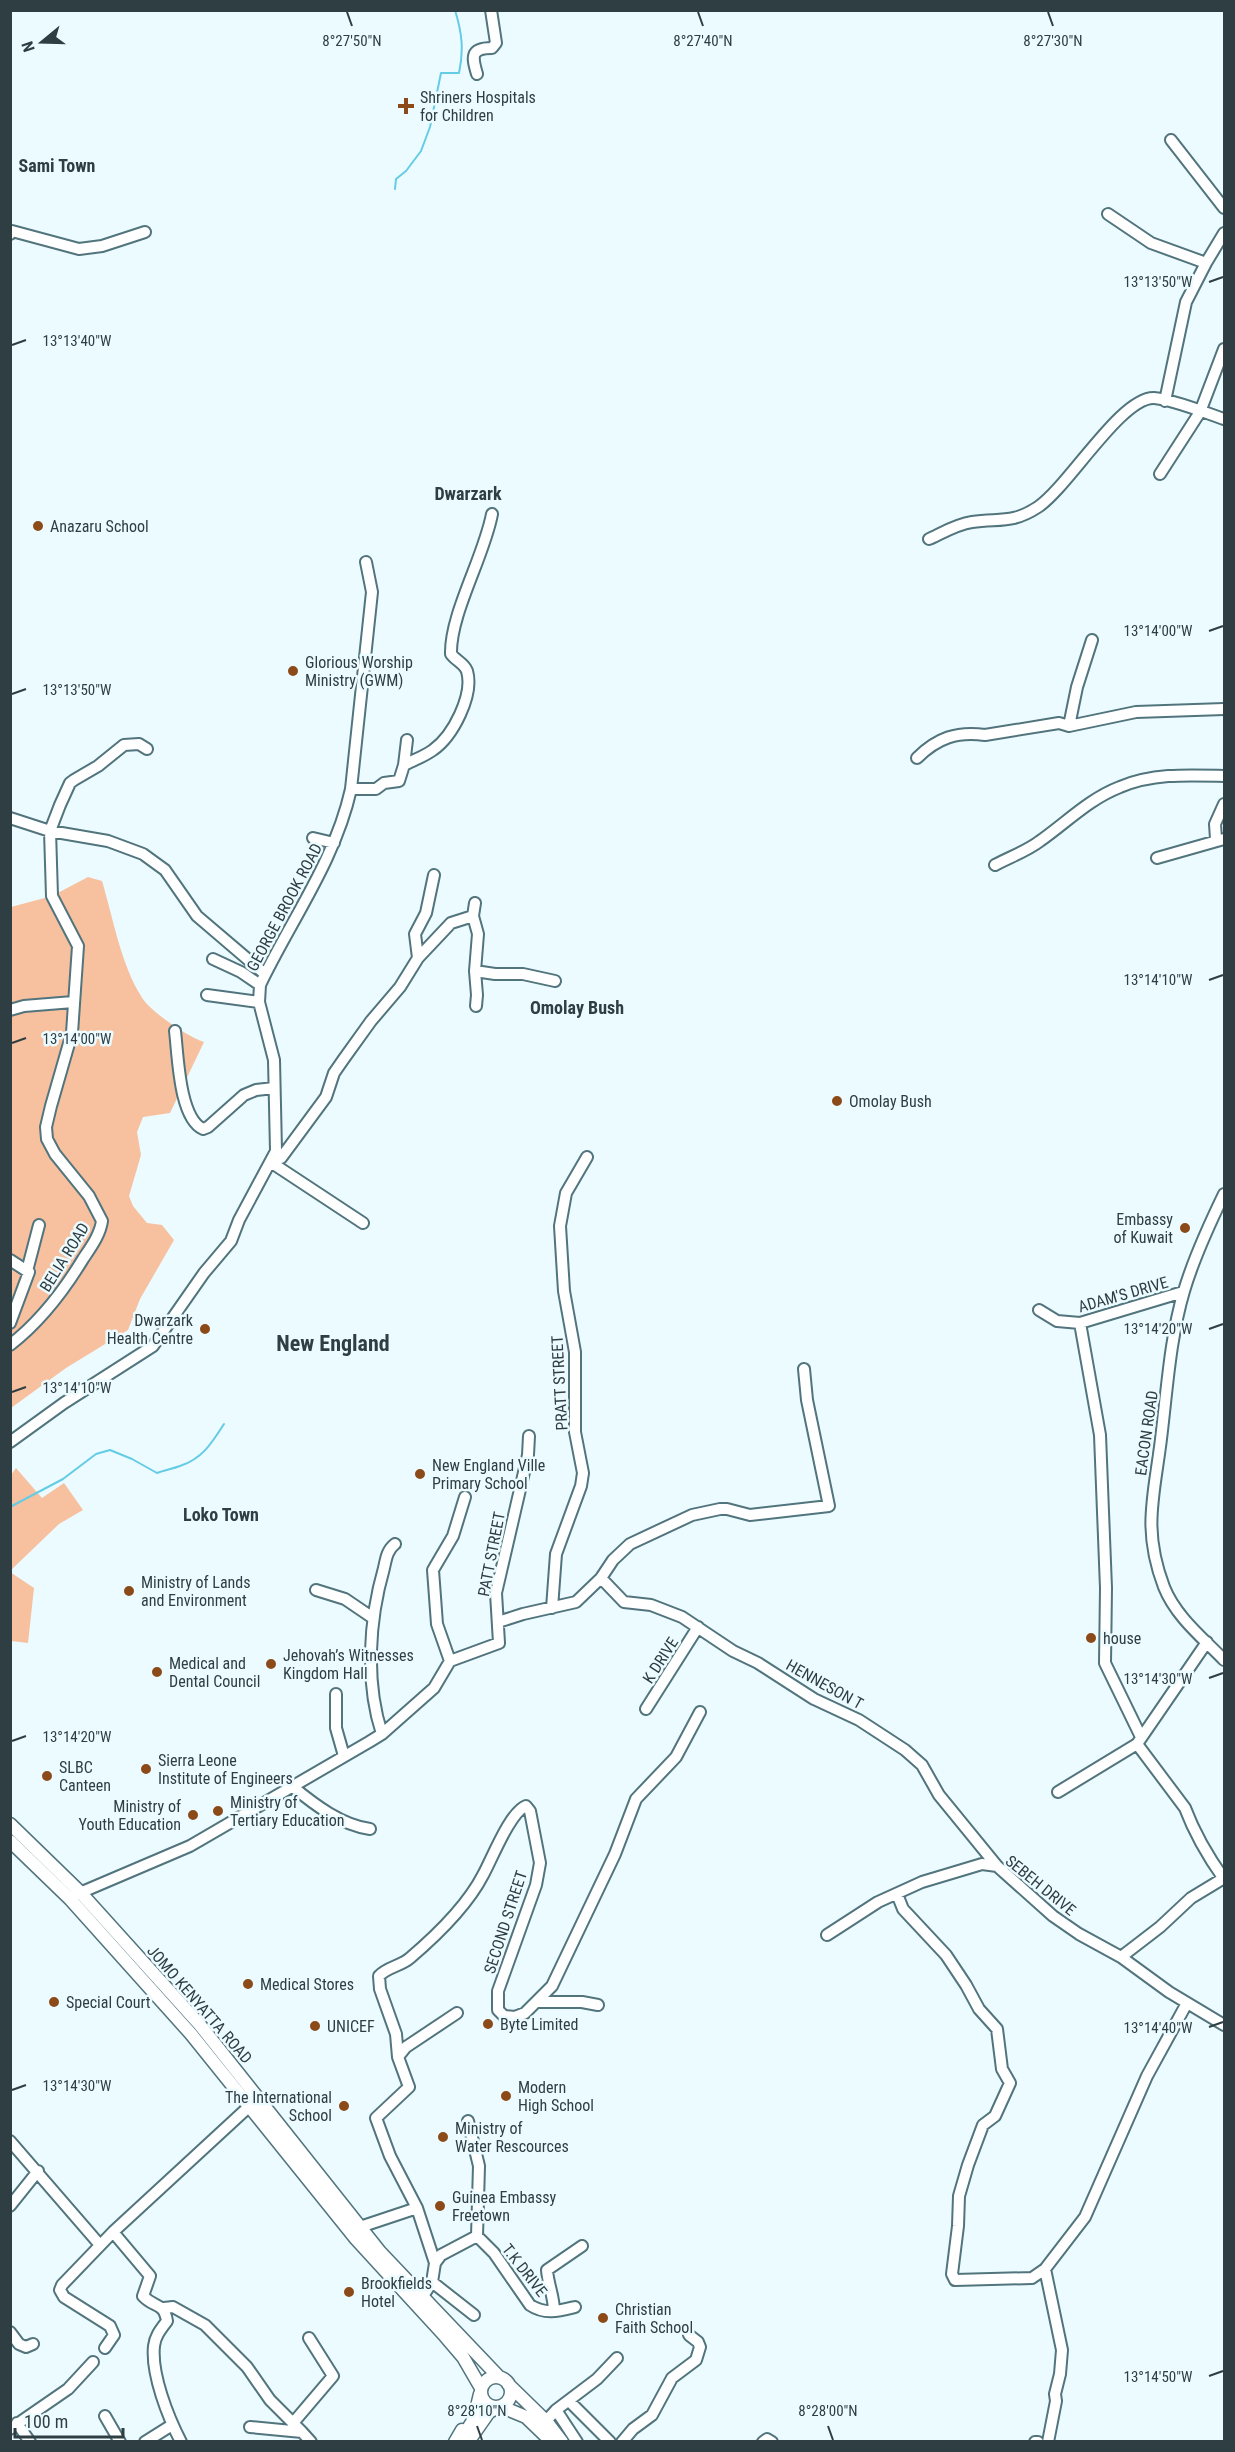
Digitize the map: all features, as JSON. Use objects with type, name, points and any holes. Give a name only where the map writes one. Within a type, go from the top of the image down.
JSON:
[{"type":"main road","name":"JOMO KENYATTA ROAD","points":[[10,1824],[74,1895],[191,2034],[254,2102],[380,2252],[503,2380],[546,2421],[562,2442]]},
{"type":"main road","name":"JOMO KENYATTA ROAD","points":[[10,1841],[74,1895]]},
{"type":"main road","name":"JOMO KENYATTA ROAD","points":[[254,2102],[356,2240],[463,2357],[480,2391]]},
{"type":"main road","points":[[455,2442],[462,2430],[466,2432],[474,2419],[480,2391],[485,2381],[503,2380],[511,2395],[509,2401],[489,2412],[468,2442]]},
{"type":"main road","points":[[480,2391],[487,2405],[526,2417],[552,2442]]},
{"type":"street","points":[[477,74],[474,62],[476,51],[481,48],[492,48],[496,43],[492,10]]},
{"type":"street","points":[[1171,140],[1224,208]]},
{"type":"street","points":[[1108,213],[1151,243],[1206,263]]},
{"type":"street","points":[[10,234],[12,231],[79,249],[102,246],[145,232]]},
{"type":"street","points":[[1165,401],[1186,302],[1224,233]]},
{"type":"street","points":[[1160,474],[1200,412],[1224,349]]},
{"type":"street","points":[[929,539],[970,522],[1007,521],[1040,506],[1061,486],[1127,410],[1144,400],[1154,398],[1224,419]]},
{"type":"street","points":[[404,765],[437,746],[460,714],[468,677],[464,665],[451,654],[454,632],[487,539],[492,514]]},
{"type":"street","name":"GEORGE BROOK ROAD","points":[[10,1443],[64,1403],[153,1346],[204,1273],[231,1241],[239,1220],[276,1151],[274,1060],[259,1002],[260,985],[334,843],[345,813],[351,789],[372,592],[366,562]]},
{"type":"street","points":[[1070,726],[1077,687],[1092,640]]},
{"type":"street","points":[[917,758],[928,747],[945,737],[974,733],[986,735],[1059,723],[1070,726],[1136,712],[1224,708]]},
{"type":"street","points":[[351,789],[376,789],[384,783],[397,782],[404,765],[408,740]]},
{"type":"street","points":[[10,1010],[24,1006],[73,1002],[78,946],[52,896],[50,831],[70,783],[98,766],[124,745],[139,744],[147,749]]},
{"type":"street","points":[[995,865],[1040,842],[1092,801],[1119,787],[1156,777],[1224,776]]},
{"type":"street","points":[[1157,858],[1220,839],[1215,824],[1224,804]]},
{"type":"street","points":[[10,818],[50,831],[108,841],[153,860],[171,877],[197,916],[265,974]]},
{"type":"street","points":[[314,838],[334,843]]},
{"type":"street","points":[[418,958],[415,934],[426,913],[434,875]]},
{"type":"street","points":[[475,903],[473,916],[478,934],[475,971],[476,1006]]},
{"type":"street","points":[[272,1160],[281,1158],[292,1146],[326,1097],[334,1073],[371,1021],[400,987],[418,958],[451,923],[473,916]]},
{"type":"street","points":[[213,959],[241,972],[260,985]]},
{"type":"street","points":[[475,971],[523,974],[555,981]]},
{"type":"street","points":[[207,995],[259,1002]]},
{"type":"street","name":"BELIA ROAD","points":[[10,1345],[32,1328],[63,1290],[96,1239],[102,1225],[101,1216],[89,1196],[55,1154],[46,1139],[46,1127],[58,1077],[72,1033],[73,1002]]},
{"type":"street","points":[[175,1031],[184,1097],[188,1114],[195,1125],[203,1129],[208,1127],[244,1095],[256,1090],[274,1088]]},
{"type":"street","name":"PRATT STREET","points":[[552,1608],[556,1554],[581,1486],[583,1473],[575,1432],[575,1352],[564,1291],[560,1226],[566,1193],[587,1157]]},
{"type":"street","points":[[272,1160],[363,1223]]},
{"type":"street","name":"EACON ROAD","points":[[1224,1194],[1221,1211],[1183,1292],[1149,1520],[1155,1555],[1165,1589],[1175,1608],[1224,1660]]},
{"type":"street","points":[[10,1323],[28,1272],[39,1226]]},
{"type":"street","points":[[10,1260],[27,1271]]},
{"type":"street","name":"ADAM'S DRIVE","points":[[1039,1310],[1057,1321],[1080,1323],[1183,1292]]},
{"type":"street","points":[[1080,1323],[1100,1435],[1107,1588],[1105,1663],[1139,1740],[1185,1808],[1224,1879],[1191,1898],[1160,1927],[1121,1957]]},
{"type":"street","points":[[498,1622],[576,1602],[601,1578],[613,1560],[630,1544],[692,1515],[720,1509],[750,1515],[829,1506],[807,1400],[804,1369]]},
{"type":"street","name":"PATT STREET","points":[[450,1661],[499,1643],[496,1593],[528,1455],[529,1436]]},
{"type":"street","points":[[74,1895],[190,1846],[293,1787],[382,1734],[434,1688],[450,1661],[437,1624],[433,1570],[453,1536],[465,1497]]},
{"type":"street","points":[[382,1734],[372,1679],[372,1618],[376,1593],[389,1551],[395,1544]]},
{"type":"street","name":"HENNESON T","points":[[601,1578],[624,1602],[661,1608],[682,1617],[733,1651],[758,1663],[814,1699],[859,1720],[905,1750],[922,1765],[939,1795],[997,1866]]},
{"type":"street","points":[[316,1590],[345,1599],[372,1618]]},
{"type":"street","name":"K DRIVE","points":[[646,1709],[698,1627]]},
{"type":"street","points":[[1058,1792],[1139,1740],[1207,1642]]},
{"type":"street","points":[[336,1694],[336,1728],[344,1756]]},
{"type":"street","name":"SECOND STREET","points":[[399,2057],[396,2034],[377,1979],[382,1972],[399,1966],[409,1959],[458,1908],[482,1876],[500,1839],[520,1810],[526,1806],[530,1811],[540,1863],[536,1885],[498,1991],[497,2003],[501,2014],[515,2017],[525,2013],[552,1986],[615,1854],[636,1799],[676,1757],[700,1712]]},
{"type":"street","points":[[293,1787],[310,1801],[354,1826],[370,1829]]},
{"type":"street","name":"SEBEH DRIVE","points":[[827,1935],[878,1902],[922,1882],[982,1864],[997,1866],[1053,1916],[1093,1943],[1121,1957],[1187,2003],[1224,2025]]},
{"type":"street","points":[[897,1894],[903,1909],[946,1954],[978,2008],[997,2029],[1002,2069],[1010,2083],[995,2116],[983,2125],[959,2196],[958,2226],[951,2274],[955,2280],[1032,2278],[1045,2269],[1084,2217],[1147,2076],[1187,2003]]},
{"type":"street","points":[[537,2002],[582,2001],[598,2005]]},
{"type":"street","points":[[423,2296],[432,2282],[435,2263],[417,2208],[390,2156],[376,2118],[409,2087],[399,2057],[406,2047],[457,2013]]},
{"type":"street","points":[[105,2348],[114,2335],[110,2326],[64,2297],[60,2290],[113,2232],[254,2102]]},
{"type":"street","points":[[435,2263],[441,2255],[477,2236],[478,2166],[468,2121]]},
{"type":"street","points":[[10,2140],[100,2245]]},
{"type":"street","points":[[10,2206],[38,2171]]},
{"type":"street","points":[[356,2240],[360,2227],[417,2208]]},
{"type":"street","points":[[113,2232],[150,2276],[143,2296],[164,2308],[173,2307],[205,2325],[247,2367],[263,2392],[311,2442]]},
{"type":"street","name":"T.K DRIVE","points":[[477,2236],[499,2260],[530,2305],[538,2310],[554,2311],[575,2307]]},
{"type":"street","name":"T.K DRIVE","points":[[554,2311],[554,2299],[548,2285],[547,2270],[582,2246]]},
{"type":"street","points":[[1045,2269],[1062,2349],[1059,2384],[1048,2442]]},
{"type":"street","points":[[432,2282],[474,2315]]},
{"type":"street","points":[[164,2308],[167,2322],[159,2331],[154,2345],[155,2359],[160,2389],[172,2425],[181,2442]]},
{"type":"street","points":[[10,2332],[19,2344],[26,2347],[33,2344]]},
{"type":"street","points":[[622,2442],[633,2429],[652,2415],[672,2378],[696,2360],[700,2347],[698,2342],[689,2335]]},
{"type":"street","points":[[293,2423],[333,2376],[309,2338]]},
{"type":"street","points":[[546,2421],[556,2410],[597,2379],[617,2358]]},
{"type":"street","points":[[30,2442],[14,2426],[69,2390],[93,2362]]},
{"type":"street","points":[[568,2401],[610,2442]]},
{"type":"street","points":[[556,2410],[576,2442]]},
{"type":"street","points":[[105,2416],[120,2442]]},
{"type":"street","points":[[145,2442],[172,2425]]},
{"type":"street","points":[[250,2427],[302,2432]]},
{"type":"street","points":[[763,2442],[767,2439],[772,2442]]},
{"type":"shaded area","points":[[88,877],[102,881],[128,970],[145,1002],[170,1023],[204,1042],[170,1113],[143,1117],[137,1132],[141,1155],[129,1196],[133,1206],[147,1223],[162,1225],[174,1240],[140,1299],[128,1330],[66,1368],[11,1408],[11,907],[52,896]]},
{"type":"shaded area","points":[[16,1468],[42,1498],[64,1483],[83,1510],[59,1524],[11,1570],[11,1475]]},
{"type":"shaded area","points":[[10,1572],[34,1588],[28,1643],[11,1641]]},
{"type":"waterway","points":[[395,189],[396,179],[406,171],[421,151],[430,127],[441,73],[459,73],[462,42],[455,10]]},
{"type":"waterway","points":[[10,1507],[63,1479],[96,1454],[110,1450],[157,1473],[188,1463],[211,1444],[224,1424]]},
{"type":"place","name":"Shriners Hospitals for Children","points":[[406,106]]},
{"type":"place","name":"Anazaru School","points":[[38,526]]},
{"type":"place","name":"Glorious Worship Ministry (GWM)","points":[[293,671]]},
{"type":"place","name":"Omolay Bush","points":[[837,1101]]},
{"type":"place","name":"Embassy of Kuwait","points":[[1185,1228]]},
{"type":"place","name":"Dwarzark Health Centre","points":[[205,1329]]},
{"type":"place","name":"New England Ville Primary School","points":[[420,1474]]},
{"type":"place","name":"Ministry of Lands and Environment","points":[[129,1591]]},
{"type":"place","name":"house","points":[[1091,1638]]},
{"type":"place","name":"Jehovah’s Witnesses Kingdom Hall","points":[[271,1664]]},
{"type":"place","name":"Medical and Dental Council","points":[[157,1672]]},
{"type":"place","name":"Sierra Leone Institute of Engineers","points":[[146,1769]]},
{"type":"place","name":"SLBC Canteen","points":[[47,1776]]},
{"type":"place","name":"Ministry of Tertiary Education","points":[[218,1811]]},
{"type":"place","name":"Ministry of Youth Education","points":[[193,1815]]},
{"type":"place","name":"Medical Stores","points":[[248,1984]]},
{"type":"place","name":"Special Court","points":[[54,2002]]},
{"type":"place","name":"Byte Limited","points":[[488,2024]]},
{"type":"place","name":"UNICEF","points":[[315,2026]]},
{"type":"place","name":"Modern High School","points":[[506,2096]]},
{"type":"place","name":"The International School","points":[[344,2106]]},
{"type":"place","name":"Ministry of Water Rescources","points":[[443,2137]]},
{"type":"place","name":"Guinea Embassy Freetown","points":[[440,2206]]},
{"type":"place","name":"Brookfields Hotel","points":[[349,2292]]},
{"type":"place","name":"Christian Faith School","points":[[603,2318]]},
{"type":"district","name":"Sami Town","points":[[57,166]]},
{"type":"district","name":"Dwarzark","points":[[468,494]]},
{"type":"district","name":"Omolay Bush","points":[[577,1008]]},
{"type":"district","name":"New England","points":[[333,1343]]},
{"type":"district","name":"Loko Town","points":[[221,1515]]}]
